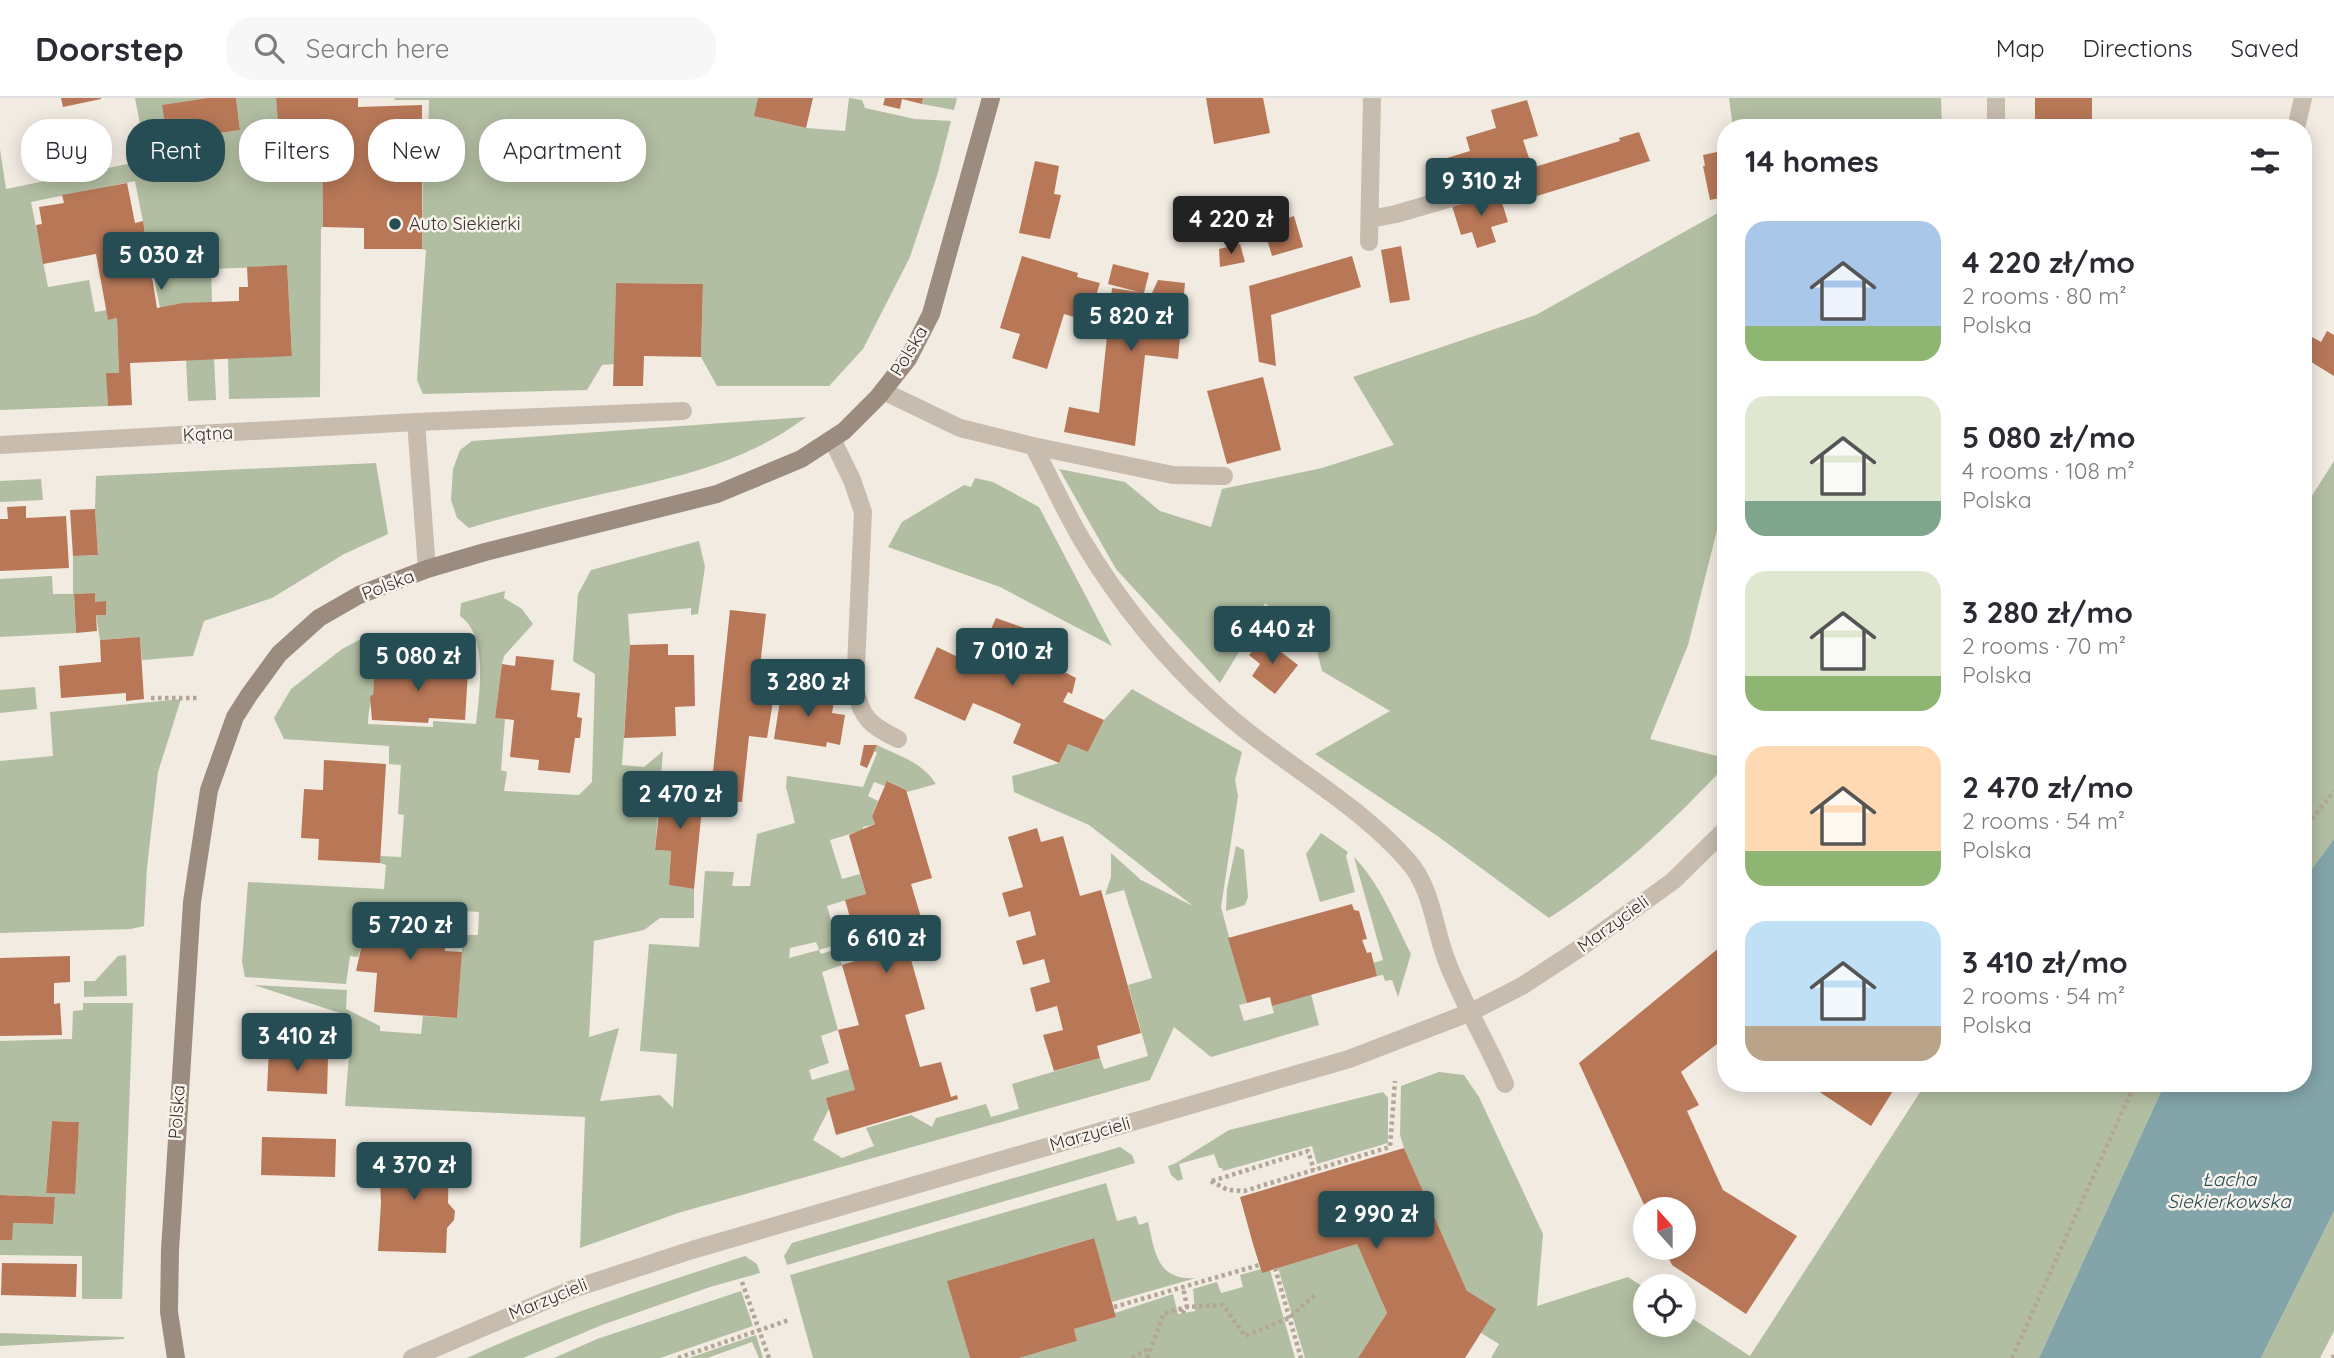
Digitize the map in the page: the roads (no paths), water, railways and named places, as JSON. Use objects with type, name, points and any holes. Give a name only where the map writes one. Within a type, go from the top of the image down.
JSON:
[{"type":"street","name":"Polska","points":[[176,1358],[169,1312],[170,1250],[192,902],[209,790],[235,718],[249,695],[279,654],[319,618],[359,595],[427,569],[485,552],[717,494],[761,478],[801,459],[844,431],[883,391],[908,359],[931,314],[991,98]]},
{"type":"street","points":[[1369,242],[1372,98]]},
{"type":"street","points":[[1996,98],[1996,119]]},
{"type":"street","points":[[2298,119],[2303,98]]},
{"type":"street","points":[[1370,219],[1485,188]]},
{"type":"street","points":[[883,391],[960,428],[1173,475],[1224,476]]},
{"type":"street","name":"Kątna","points":[[0,445],[416,422],[683,411]]},
{"type":"street","points":[[416,422],[427,569]]},
{"type":"street","points":[[832,439],[852,480],[863,512],[855,688],[858,705],[874,727],[898,739]]},
{"type":"street","points":[[1034,446],[1082,539],[1119,596],[1166,655],[1216,705],[1259,740],[1334,793],[1410,862],[1434,913],[1447,959],[1505,1084]]},
{"type":"street","name":"Marzycieli","points":[[412,1358],[488,1323],[590,1282],[715,1243],[1349,1059],[1471,1012],[1522,986],[1580,948],[1672,881],[1717,838]]},
{"type":"water","name":"Łacha Siekierkowska","points":[[2334,839],[2334,1211],[2261,1358],[2039,1358],[2161,1092],[2312,1092],[2312,869]]},
{"type":"place","name":"Auto Siekierki","points":[[395,224]]}]
